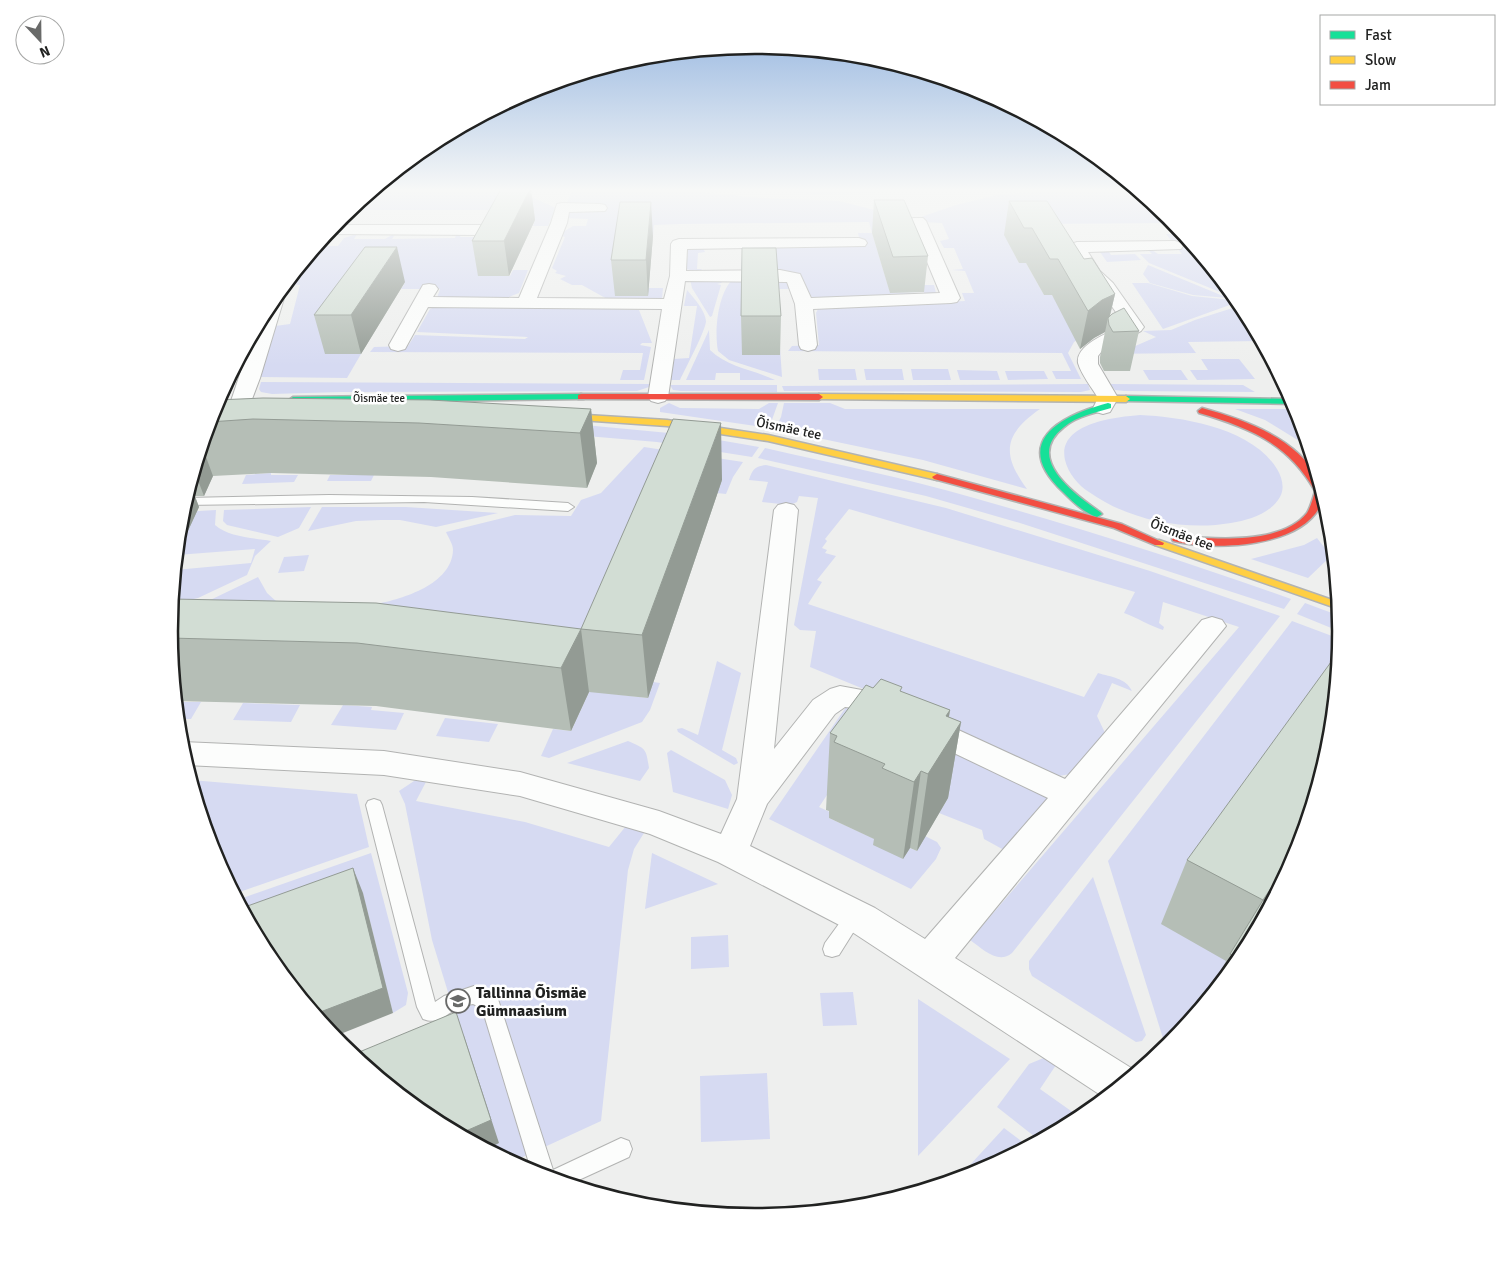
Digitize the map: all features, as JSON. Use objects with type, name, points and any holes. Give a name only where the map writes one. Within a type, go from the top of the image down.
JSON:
[{"type":"main road","name":"Õismäe tee","points":[[281,400],[340,398],[655,405],[1105,403]]},
{"type":"main road","points":[[1144,401],[1202,411],[1257,429],[1280,442],[1298,456],[1309,470]]},
{"type":"main road","points":[[1284,402],[1144,401],[1105,403],[1056,427],[1048,437],[1044,449],[1045,461],[1050,474],[1060,488],[1075,500],[1118,526],[1189,541],[1225,543],[1258,539],[1286,532],[1305,520],[1316,506],[1317,501]]},
{"type":"main road","name":"Õismäe tee","points":[[292,412],[431,410],[472,404],[655,405]]},
{"type":"main road","points":[[655,405],[657,418],[666,423]]},
{"type":"main road","name":"Õismäe tee","points":[[538,415],[666,423],[768,438],[906,468],[1118,526],[1182,552],[1331,604]]},
{"type":"street","points":[[526,302],[548,248]]},
{"type":"street","points":[[655,405],[678,276],[679,248]]},
{"type":"street","points":[[711,275],[714,248]]},
{"type":"street","points":[[804,304],[951,298],[930,248]]},
{"type":"street","points":[[1078,248],[1093,274],[1107,287],[1135,327],[1095,347],[1088,355],[1088,364],[1105,403]]},
{"type":"street","points":[[678,276],[780,274],[794,278],[804,304],[808,345]]},
{"type":"street","points":[[398,345],[426,295],[526,302],[672,304]]},
{"type":"street","points":[[238,409],[266,324]]},
{"type":"street","points":[[753,799],[786,510]]},
{"type":"street","points":[[930,961],[1212,626]]},
{"type":"street","points":[[730,852],[753,799],[824,707],[840,696],[868,700],[1070,795]]},
{"type":"street","points":[[191,753],[384,763],[520,784],[659,824],[730,852],[855,915],[930,961],[1115,1082]]},
{"type":"lane","points":[[193,502],[327,497],[523,502],[568,507]]},
{"type":"lane","points":[[374,805],[427,1007],[430,1012],[438,1012],[451,1002],[474,995],[490,1002],[541,1167]]},
{"type":"lane","points":[[832,949],[855,915]]},
{"type":"lane","points":[[564,1176],[622,1148]]},
{"type":"shaded area","points":[[323,248],[481,248],[478,276],[510,276],[513,270],[528,270],[519,293],[503,299],[437,298],[440,289],[401,289],[405,283],[326,354],[361,354],[347,378],[261,377],[275,326],[290,324],[300,285],[294,284]]},
{"type":"shaded area","points":[[560,248],[628,248],[648,296],[648,288],[663,288],[662,299],[609,300],[582,285],[572,285],[560,279],[566,276],[555,273],[557,271],[552,268]]},
{"type":"shaded area","points":[[703,248],[705,252],[698,253],[697,269],[702,269],[699,272],[686,269],[688,250]]},
{"type":"shaded area","points":[[743,248],[877,248],[890,292],[924,293],[921,285],[934,285],[936,293],[825,301],[807,295],[804,281],[800,276],[792,273],[725,271],[741,270]]},
{"type":"shaded area","points":[[944,248],[1011,248],[1019,263],[1026,263],[1044,295],[1052,295],[1082,337],[1074,342],[1068,353],[1081,379],[1056,379],[1052,371],[1071,371],[1062,353],[788,351],[792,346],[819,345],[816,313],[818,309],[824,307],[965,301],[962,293],[974,293],[965,271],[952,270],[963,269],[954,248]]},
{"type":"shaded area","points":[[1177,248],[1187,248],[1223,293],[1149,263],[1140,254],[1152,254],[1149,251],[1152,250],[1158,254],[1182,254]]},
{"type":"shaded area","points":[[1100,252],[1109,252],[1111,255],[1135,254],[1141,260],[1107,262]]},
{"type":"shaded area","points":[[1148,265],[1226,298],[1193,295],[1150,283],[1143,274]]},
{"type":"shaded area","points":[[726,278],[717,284],[721,285],[712,316],[710,317],[692,288],[690,279]]},
{"type":"shaded area","points":[[734,278],[786,280],[790,289],[776,289],[782,377],[729,360],[718,351],[718,312],[724,292]]},
{"type":"shaded area","points":[[1132,283],[1148,283],[1192,296],[1227,300],[1231,305],[1163,329]]},
{"type":"shaded area","points":[[687,290],[701,308],[706,321],[699,341],[680,380],[670,380],[674,359],[689,358],[697,306],[684,306]]},
{"type":"shaded area","points":[[436,306],[606,307],[606,309],[639,310],[652,343],[642,343],[640,345],[651,347],[644,380],[620,380],[623,370],[640,370],[643,353],[370,352],[374,347],[408,346],[415,335],[525,339],[528,337],[417,332],[430,309]]},
{"type":"shaded area","points":[[1233,308],[1254,341],[1188,342],[1196,353],[1100,354],[1103,350],[1133,347],[1156,337],[1143,331],[1171,330]]},
{"type":"shaded area","points":[[709,330],[710,350],[717,356],[733,365],[775,380],[740,380],[740,373],[716,373],[715,380],[686,380]]},
{"type":"shaded area","points":[[1201,359],[1239,359],[1255,379],[1197,380],[1190,370],[1208,370]]},
{"type":"shaded area","points":[[818,369],[855,369],[857,380],[819,380]]},
{"type":"shaded area","points":[[864,369],[902,369],[904,380],[866,380]]},
{"type":"shaded area","points":[[911,369],[948,369],[951,380],[913,380]]},
{"type":"shaded area","points":[[957,370],[997,371],[1000,380],[960,380]]},
{"type":"shaded area","points":[[1143,370],[1181,370],[1188,380],[1149,380]]},
{"type":"shaded area","points":[[1005,371],[1044,371],[1048,379],[1008,380]]},
{"type":"shaded area","points":[[261,382],[649,384],[649,387],[637,391],[272,394],[261,392],[259,389]]},
{"type":"shaded area","points":[[1088,384],[1090,390],[1081,392],[784,391],[782,386]]},
{"type":"shaded area","points":[[1110,384],[1243,385],[1255,392],[1124,391],[1115,390]]},
{"type":"shaded area","points":[[670,385],[777,385],[777,392],[681,391],[673,390]]},
{"type":"shaded area","points":[[669,403],[680,408],[759,409],[769,403],[778,403],[769,428],[660,412],[660,408]]},
{"type":"shaded area","points":[[784,403],[830,403],[845,409],[1040,409],[1019,427],[1010,445],[1013,465],[1027,489],[923,460],[775,429],[781,417]]},
{"type":"shaded area","points":[[1235,409],[1288,409],[1301,442],[1265,420]]},
{"type":"shaded area","points":[[1140,415],[1196,422],[1234,434],[1266,455],[1279,472],[1283,486],[1282,494],[1271,508],[1252,518],[1213,525],[1176,524],[1157,521],[1121,510],[1104,502],[1077,482],[1068,470],[1065,460],[1065,448],[1070,438],[1090,424]]},
{"type":"shaded area","points":[[574,424],[690,435],[759,447],[752,457],[657,442],[516,430]]},
{"type":"shaded area","points":[[644,447],[743,462],[733,477],[726,494],[717,493],[722,480],[590,691],[647,698],[653,682],[660,683],[650,710],[642,722],[549,758],[541,756],[553,729],[571,731],[589,692],[178,632],[179,611],[376,604],[412,594],[435,581],[451,562],[453,548],[446,532],[515,515],[571,516],[581,500],[601,493]]},
{"type":"shaded area","points":[[765,448],[922,484],[1014,509],[1134,546],[1291,599],[1284,609],[1020,523],[926,496],[758,458]]},
{"type":"shaded area","points":[[766,465],[946,508],[1150,571],[1280,616],[1012,953],[1007,956],[996,957],[970,940],[1239,627],[1163,602],[1159,623],[1164,627],[1163,630],[1124,613],[1135,592],[849,509],[825,539],[827,541],[822,548],[827,550],[825,553],[836,556],[817,580],[822,582],[808,604],[1084,697],[1098,673],[1126,683],[1132,691],[1112,683],[1097,716],[1106,735],[1076,773],[1059,776],[1045,774],[898,703],[810,667],[816,631],[800,630],[794,625],[818,498],[799,496],[797,502],[790,505],[762,502],[768,482],[749,480],[754,469]]},
{"type":"shaded area","points":[[271,473],[271,475],[298,475],[294,482],[242,484],[246,475]]},
{"type":"shaded area","points":[[330,475],[374,475],[371,481],[327,481]]},
{"type":"shaded area","points":[[311,507],[299,528],[278,537],[227,525],[223,521],[224,510]]},
{"type":"shaded area","points":[[322,507],[406,507],[498,513],[436,527],[400,520],[381,520],[356,521],[308,531]]},
{"type":"shaded area","points":[[216,510],[215,525],[220,529],[242,536],[271,541],[255,556],[247,575],[198,598],[179,602],[182,569],[251,563],[255,549],[183,555],[190,512]]},
{"type":"shaded area","points":[[1317,538],[1326,550],[1327,556],[1327,559],[1308,578],[1251,559],[1304,545]]},
{"type":"shaded area","points":[[309,555],[304,571],[278,573],[284,557]]},
{"type":"shaded area","points":[[258,577],[267,593],[277,602],[204,603]]},
{"type":"shaded area","points":[[1305,603],[1332,613],[1332,628],[1297,614]]},
{"type":"shaded area","points":[[1292,621],[1332,636],[1328,700],[1235,952],[1189,1012],[1163,1039],[1108,861]]},
{"type":"shaded area","points":[[717,661],[741,673],[722,750],[736,758],[738,763],[734,765],[678,732],[677,729],[682,728],[698,735]]},
{"type":"shaded area","points":[[183,702],[201,702],[191,719],[185,719]]},
{"type":"shaded area","points":[[243,703],[300,705],[291,722],[233,720]]},
{"type":"shaded area","points":[[343,705],[372,707],[371,710],[404,713],[396,730],[331,725]]},
{"type":"shaded area","points":[[846,707],[865,709],[1038,788],[1052,801],[1004,850],[984,839],[982,830],[939,813],[948,798],[829,792],[819,807],[832,813],[829,818],[877,840],[903,858],[910,848],[917,851],[925,836],[937,842],[941,848],[936,859],[911,889],[769,819]]},
{"type":"shaded area","points":[[445,718],[498,724],[489,742],[436,736]]},
{"type":"shaded area","points":[[628,741],[642,748],[647,756],[649,768],[640,781],[567,763]]},
{"type":"shaded area","points":[[671,750],[725,780],[732,795],[728,809],[673,792],[667,753]]},
{"type":"shaded area","points":[[427,780],[416,801],[525,822],[609,847],[626,826],[644,833],[634,849],[628,870],[601,1121],[521,1158],[495,1147],[432,940],[405,804],[399,791],[414,781]]},
{"type":"shaded area","points":[[197,781],[357,794],[369,847],[240,892],[208,817]]},
{"type":"shaded area","points":[[371,853],[408,993],[406,1005],[393,1013],[384,980],[298,983],[296,980],[377,949],[363,894],[262,931],[243,898]]},
{"type":"shaded area","points":[[652,853],[718,884],[645,909]]},
{"type":"shaded area","points":[[1093,877],[1146,1035],[1142,1041],[1136,1042],[1032,976],[1029,969],[1029,961]]},
{"type":"shaded area","points":[[728,935],[729,967],[691,969],[691,937]]},
{"type":"shaded area","points":[[853,992],[857,1025],[823,1026],[820,993]]},
{"type":"shaded area","points":[[918,999],[1010,1059],[918,1156]]},
{"type":"shaded area","points":[[1046,1057],[1058,1062],[1040,1089],[1073,1113],[1034,1136],[997,1107],[1029,1064]]},
{"type":"shaded area","points":[[767,1073],[770,1139],[701,1142],[700,1076]]},
{"type":"shaded area","points":[[1004,1128],[1023,1142],[1010,1149],[968,1167]]},
{"type":"building","points":[[364,248],[396,248],[351,315],[314,315]]},
{"type":"building","points":[[613,248],[647,248],[646,260],[611,260]]},
{"type":"building","points":[[742,248],[776,248],[781,316],[741,316]]},
{"type":"building","points":[[890,248],[925,248],[928,256],[893,257]]},
{"type":"building","points":[[1044,248],[1077,248],[1084,259],[1092,258],[1115,294],[1102,300],[1088,311],[1058,259],[1050,259]]},
{"type":"building","points":[[1124,308],[1139,331],[1113,332],[1108,318]]},
{"type":"building","points":[[263,398],[430,400],[591,409],[580,433],[419,423],[253,419],[217,421],[227,400]]},
{"type":"building","points":[[673,419],[721,423],[642,635],[581,629]]},
{"type":"building","points":[[179,599],[376,603],[581,629],[561,668],[357,643],[178,638]]},
{"type":"building","points":[[1331,662],[1327,706],[1313,780],[1302,817],[1288,852],[1274,883],[1263,900],[1187,860]]},
{"type":"building","points":[[881,679],[902,687],[900,691],[950,710],[946,716],[961,722],[928,774],[921,771],[914,782],[882,768],[885,764],[834,742],[837,736],[830,733],[866,685],[873,688]]},
{"type":"building","points":[[353,868],[383,988],[321,1012],[275,952],[248,906]]},
{"type":"building","points":[[1263,900],[1265,901],[1235,952],[1232,955],[1230,954]]},
{"type":"building","points":[[456,1012],[491,1120],[466,1131],[404,1089],[360,1052]]},
{"type":"traffic: fast","points":[[293,400],[581,397]]},
{"type":"traffic: fast","points":[[1126,399],[1284,402]]},
{"type":"traffic: fast","points":[[1097,514],[1074,497],[1052,474],[1046,462],[1044,449],[1049,437],[1061,425],[1078,416],[1108,406]]},
{"type":"traffic: slow","points":[[819,397],[1126,399]]},
{"type":"traffic: slow","points":[[554,416],[667,423],[768,438],[937,477]]},
{"type":"traffic: slow","points":[[1159,543],[1331,603]]},
{"type":"traffic: jam","points":[[581,397],[819,397]]},
{"type":"traffic: jam","points":[[1202,411],[1260,431],[1289,451],[1311,476]]},
{"type":"traffic: jam","points":[[937,477],[1118,526],[1159,543]]},
{"type":"traffic: jam","points":[[1177,539],[1227,541],[1263,538],[1280,534],[1295,527],[1307,518],[1313,511],[1317,500]]},
{"type":"place","name":"Tallinna Õismäe Gümnaasium","points":[[458,1001]]}]
